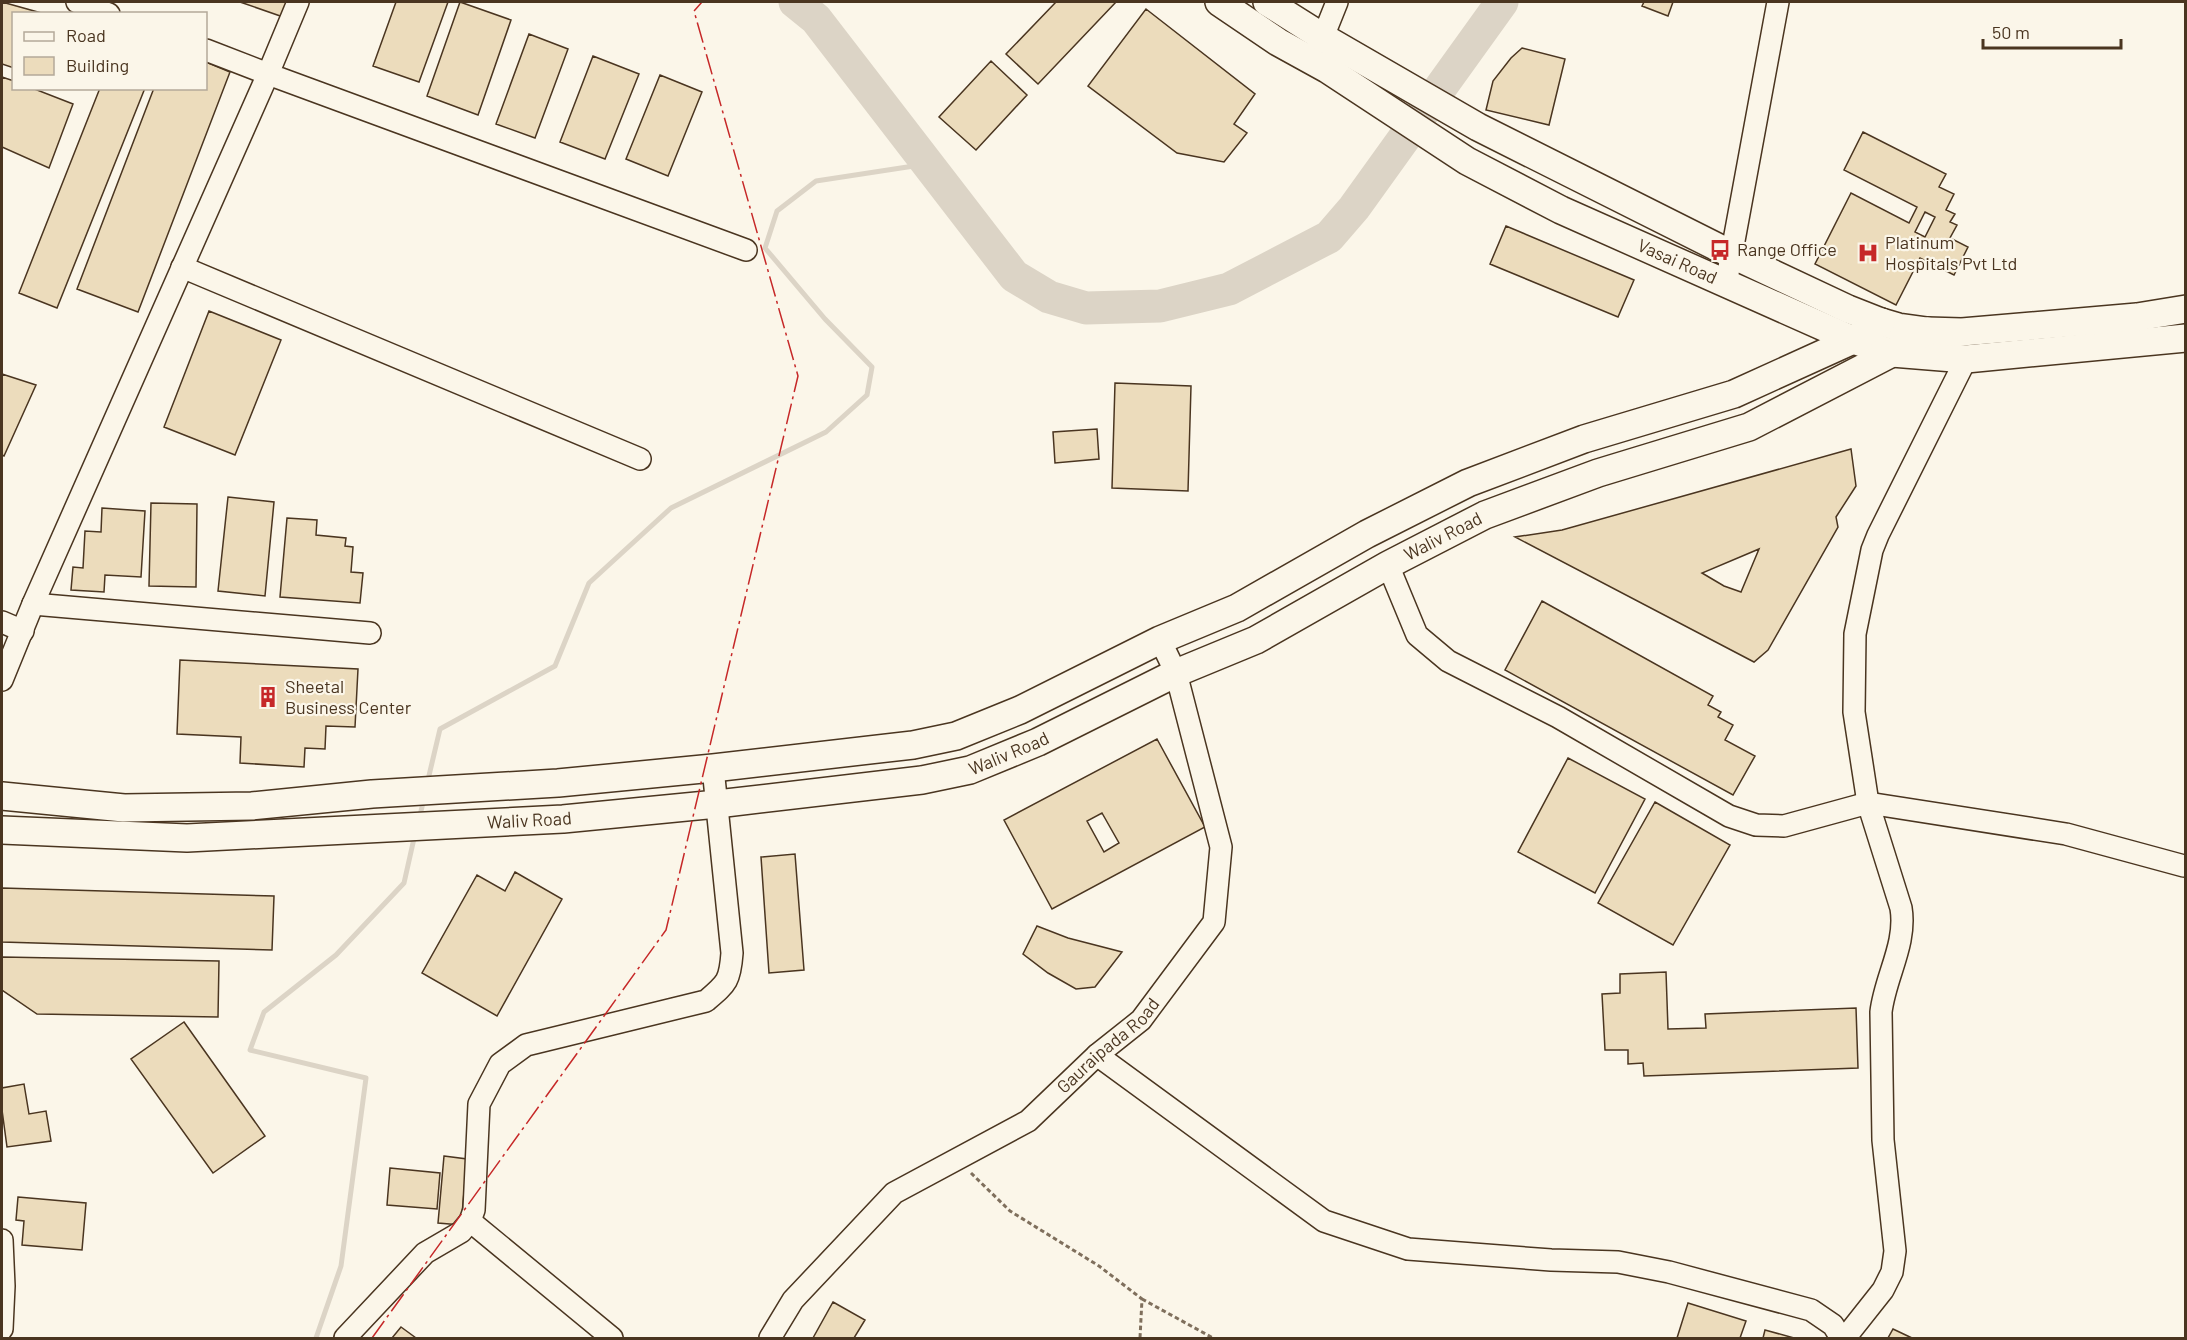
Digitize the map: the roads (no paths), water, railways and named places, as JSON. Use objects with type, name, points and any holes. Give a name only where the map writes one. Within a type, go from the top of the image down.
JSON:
[{"type":"main road","name":"Vasai Road","points":[[1219,2],[1278,42],[1327,54],[1478,127],[1731,255],[1881,322],[1927,331],[1962,332],[2137,317],[2186,309]]},
{"type":"main road","name":"Vasai Road","points":[[1268,2],[1327,54],[1467,160],[1561,210],[1853,340],[1892,353],[1966,359],[2186,338]]},
{"type":"main road","name":"Waliv Road","points":[[2,796],[124,808],[252,806],[426,791],[558,783],[713,768],[914,745],[956,736],[1020,710],[1160,640],[1237,608],[1367,534],[1468,483],[1584,439],[1734,394],[1853,340],[1881,322]]},
{"type":"main road","name":"Waliv Road","points":[[2,830],[187,838],[563,819],[922,780],[970,770],[1038,742],[1176,672],[1256,640],[1388,565],[1496,511],[1598,473],[1749,427],[1892,353],[1927,331]]},
{"type":"street","points":[[77,2],[104,12]]},
{"type":"street","points":[[2,680],[33,604],[298,2]]},
{"type":"street","points":[[1327,54],[1337,2]]},
{"type":"street","points":[[1726,285],[1778,2]]},
{"type":"street","points":[[207,50],[746,250]]},
{"type":"street","points":[[182,267],[640,459]]},
{"type":"street","points":[[1097,1055],[1324,1221],[1408,1249],[1551,1260],[1618,1262],[1669,1272],[1811,1311],[1833,1325],[1843,1338],[1883,1290],[1892,1272],[1895,1251],[1883,1140],[1881,1012],[1904,924],[1868,803],[1854,712],[1855,634],[1872,550],[1878,534],[1966,359]]},
{"type":"street","points":[[1388,565],[1417,635],[1448,661],[1558,717],[1729,816],[1756,825],[1784,826],[1868,803],[2066,834],[2184,867]]},
{"type":"street","points":[[33,604],[370,633]]},
{"type":"street","points":[[2,622],[23,631]]},
{"type":"street","name":"Gauraipada Road","points":[[770,1338],[793,1300],[894,1193],[1028,1121],[1097,1055],[1141,1020],[1214,922],[1221,847],[1176,672],[1160,640]]},
{"type":"street","points":[[345,1338],[425,1254],[461,1232],[470,1221],[474,1210],[479,1104],[500,1064],[526,1045],[706,1001],[720,989],[730,975],[732,953],[713,768]]},
{"type":"street","points":[[470,1221],[612,1338]]},
{"type":"street","points":[[2,1240],[4,1286],[2,1329]]},
{"type":"waterway","points":[[795,2],[816,19],[1014,276],[1049,297],[1086,308],[1160,306],[1229,289],[1329,237],[1354,208],[1502,2]]},
{"type":"waterway","points":[[427,784],[440,729],[555,666],[589,583],[671,508],[826,432],[867,395],[872,367],[825,319],[765,248],[777,211],[816,181],[927,164]]},
{"type":"waterway","points":[[419,819],[424,799]]},
{"type":"waterway","points":[[316,1338],[341,1266],[366,1078],[250,1050],[264,1012],[336,955],[404,883],[415,834]]},
{"type":"place","name":"Range Office","points":[[1720,250]]},
{"type":"place","name":"Platinum Hospitals Pvt Ltd","points":[[1868,253]]},
{"type":"place","name":"Sheetal Business Center","points":[[268,697]]}]
